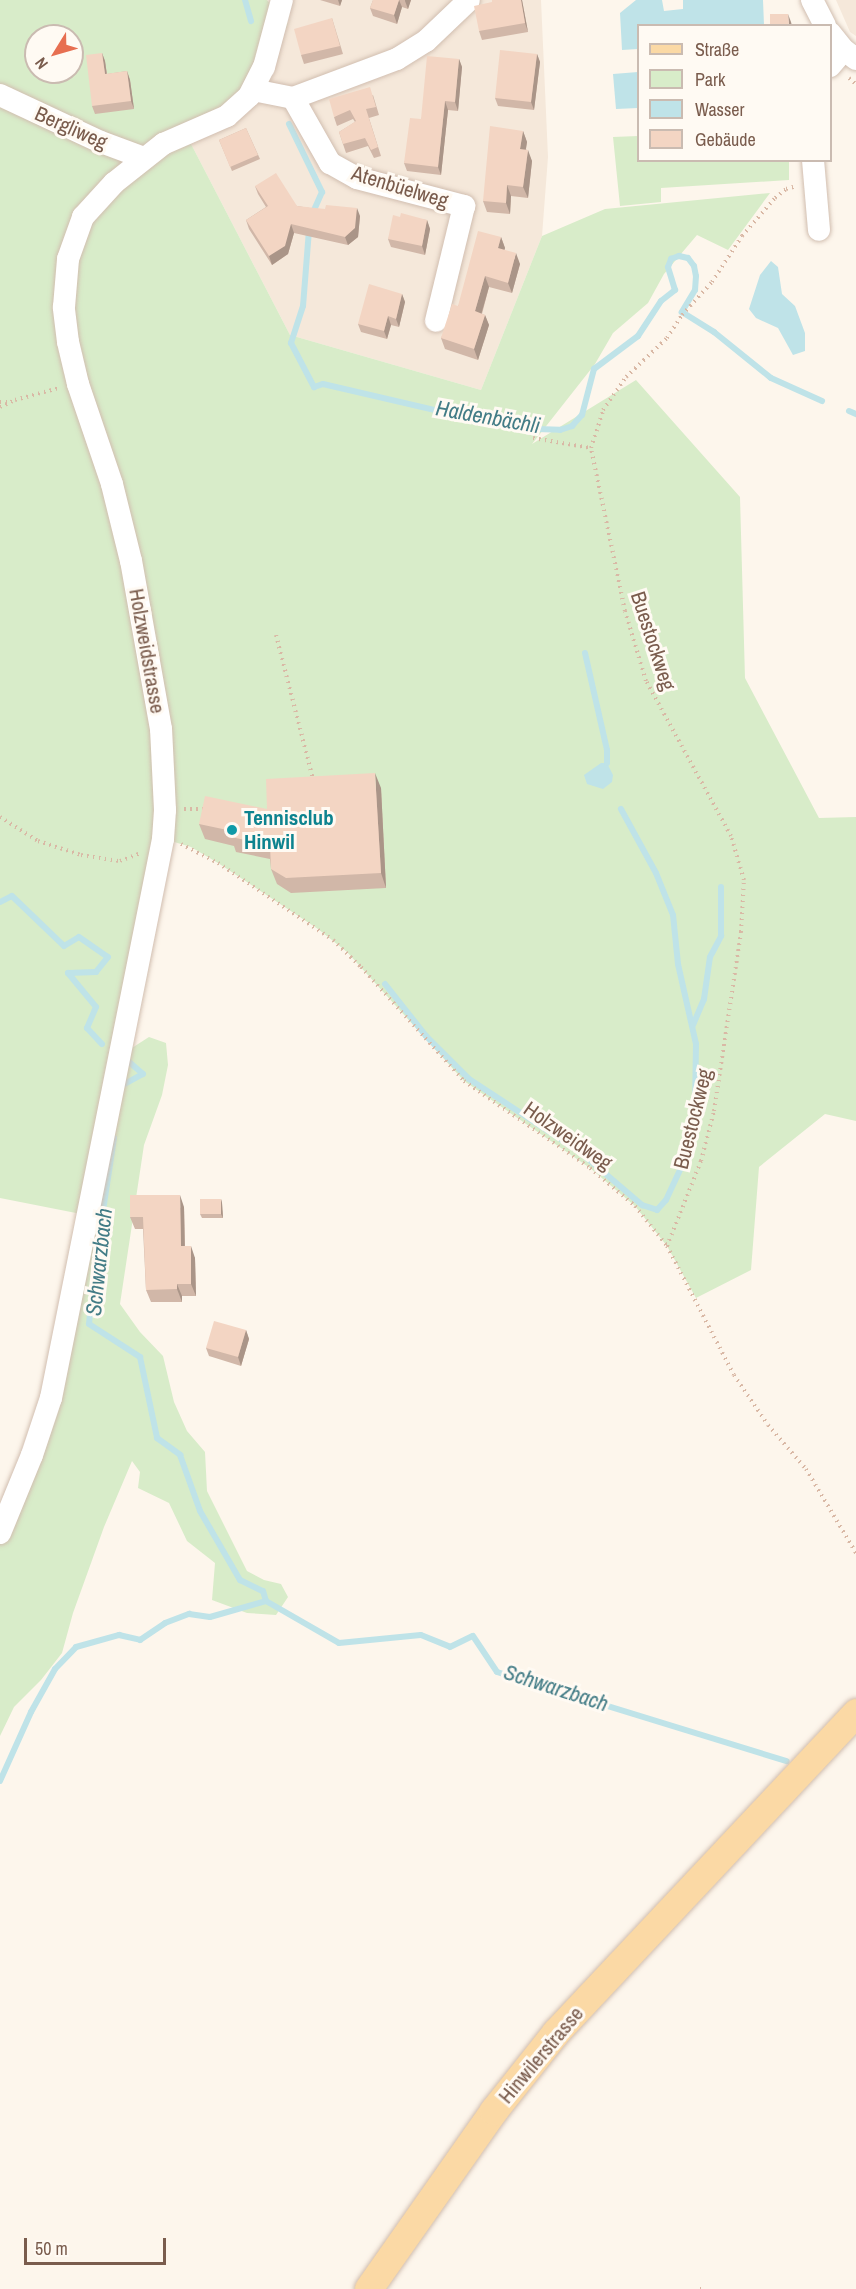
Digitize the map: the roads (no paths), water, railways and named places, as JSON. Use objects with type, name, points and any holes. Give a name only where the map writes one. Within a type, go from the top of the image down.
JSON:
[{"type":"main road","name":"Hinwilerstrasse","points":[[369,2289],[494,2110],[556,2033],[856,1713]]},
{"type":"street","name":"Holzweidstrasse","points":[[0,1533],[32,1455],[51,1398],[162,845],[165,810],[160,718],[131,561],[112,484],[78,384],[68,342],[64,307],[70,247],[78,227],[96,201],[144,158],[173,139],[228,116],[253,90],[264,67],[282,0]]},
{"type":"street","points":[[253,90],[293,98],[397,59],[426,41],[469,0]]},
{"type":"street","points":[[812,0],[824,24]]},
{"type":"street","name":"Bergliweg","points":[[0,95],[82,134],[144,158]]},
{"type":"street","name":"Atenbüelweg","points":[[293,98],[330,163],[357,178],[464,206],[436,321]]},
{"type":"street","points":[[814,171],[819,230]]},
{"type":"water","points":[[636,0],[662,0],[664,11],[683,9],[683,0],[763,0],[764,24],[637,24],[637,49],[622,50],[620,13]]},
{"type":"water","points":[[637,72],[637,108],[616,109],[613,74]]},
{"type":"water","points":[[771,261],[778,267],[782,294],[795,306],[805,333],[805,351],[793,355],[778,328],[756,318],[749,309],[760,275]]},
{"type":"water","points":[[601,763],[607,763],[613,775],[612,782],[603,789],[587,784],[584,775]]},
{"type":"waterway","points":[[245,0],[251,21]]},
{"type":"waterway","points":[[289,124],[322,192],[312,214]]},
{"type":"waterway","name":"Haldenbächli","points":[[309,230],[303,306],[291,343],[314,387],[323,384],[465,417],[537,429],[560,430],[572,426],[582,415],[594,369],[638,336],[661,301],[675,290],[668,267],[671,259],[679,256],[688,258],[694,266],[696,276],[695,290],[682,312],[714,332],[771,378],[822,401]]},
{"type":"waterway","name":"Haldenbächli","points":[[849,411],[856,414]]},
{"type":"waterway","points":[[585,653],[607,750],[607,763]]},
{"type":"waterway","points":[[385,984],[426,1036],[469,1079],[580,1152],[642,1205],[657,1210],[666,1200],[681,1168],[695,1108],[696,1044],[678,964],[673,915],[656,873],[621,809]]},
{"type":"waterway","points":[[693,1025],[704,999],[710,957],[721,936],[721,887]]},
{"type":"waterway","name":"Schwarzbach","points":[[0,902],[12,896],[64,946],[79,937],[108,957],[96,972],[68,973],[96,1007],[87,1028],[102,1044]]},
{"type":"waterway","name":"Schwarzbach","points":[[121,1090],[121,1086],[143,1074],[127,1060]]},
{"type":"waterway","name":"Schwarzbach","points":[[114,1138],[95,1264],[89,1324],[140,1357],[157,1438],[180,1455],[200,1511],[240,1580],[263,1591],[266,1601],[339,1643],[421,1635],[450,1647],[473,1636],[497,1672],[787,1761]]},
{"type":"waterway","points":[[0,1781],[31,1712],[55,1669],[76,1647],[119,1635],[140,1640],[165,1623],[189,1614],[210,1617],[266,1601]]},
{"type":"place","name":"Tennisclub Hinwil","points":[[232,830]]}]
